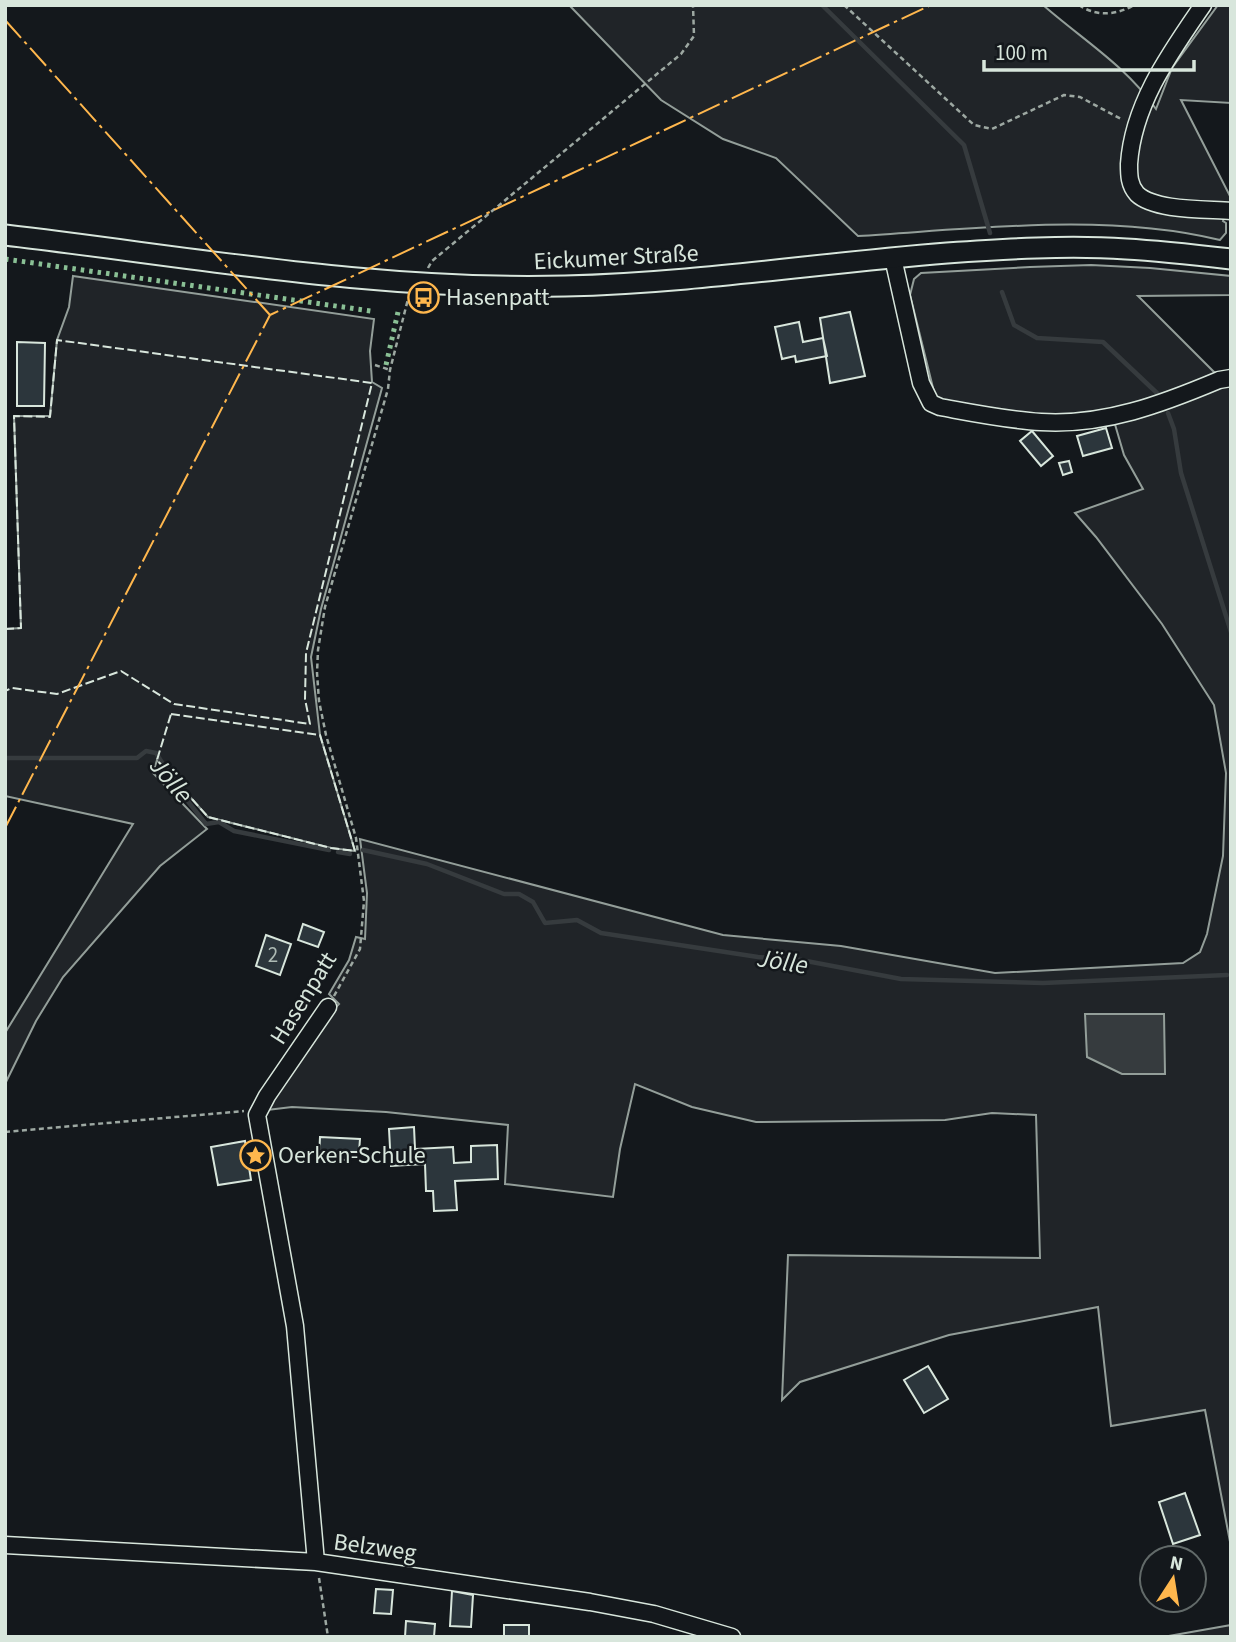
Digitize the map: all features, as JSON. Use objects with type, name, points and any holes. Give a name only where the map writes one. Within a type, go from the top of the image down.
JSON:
[{"type":"main road","name":"Eickumer Straße","points":[[5,235],[211,263],[412,284],[490,287],[667,280],[893,258],[1024,249],[1125,248],[1230,257]]},
{"type":"street","points":[[1203,5],[1175,45],[1135,125],[1130,144],[1129,177],[1138,194],[1152,202],[1170,207],[1231,211]]},
{"type":"street","points":[[893,258],[921,383],[931,403],[940,407],[1033,422],[1097,420],[1148,408],[1219,380],[1231,378]]},
{"type":"street","name":"Hasenpatt","points":[[257,1115],[328,1007]]},
{"type":"street","points":[[257,1115],[295,1326],[316,1562]]},
{"type":"street","name":"Belzweg","points":[[5,1545],[316,1562],[590,1602],[654,1614],[732,1637]]},
{"type":"path","name":"Hasenpatt","points":[[328,1007],[360,949],[364,901],[356,838],[319,701],[318,650],[325,607],[388,389],[390,370],[412,284],[429,268],[432,261],[681,54],[694,36],[693,5]]},
{"type":"path","points":[[844,5],[974,125],[992,129],[1064,96],[1080,97],[1135,125]]},
{"type":"path","points":[[1079,5],[1104,14],[1124,11],[1134,5]]},
{"type":"path","points":[[375,365],[390,370]]},
{"type":"path","points":[[5,1132],[247,1111],[257,1115]]},
{"type":"path","points":[[316,1562],[328,1637]]},
{"type":"shaded area","points":[[569,5],[1043,5],[1117,66],[1156,109],[1172,68],[1218,5],[1231,5],[1231,103],[1181,100],[1231,198],[1223,221],[1226,223],[1226,233],[1220,240],[1132,227],[1040,225],[858,236],[776,158],[723,139],[661,100]]},
{"type":"shaded area","points":[[1091,265],[1231,276],[1231,295],[1138,296],[1217,375],[1167,395],[1079,416],[1029,416],[946,403],[935,396],[910,295],[914,279],[921,273]]},
{"type":"shaded area","points":[[73,276],[374,319],[370,351],[372,382],[382,388],[321,609],[311,657],[320,735],[355,851],[331,848],[208,817],[157,760],[153,773],[207,829],[160,866],[63,977],[36,1021],[5,1084],[5,1033],[133,824],[5,796],[5,629],[21,628],[14,416],[50,416],[57,340],[69,307]]},
{"type":"shaded area","points":[[1231,385],[1231,1547],[1205,1410],[1111,1426],[1098,1307],[949,1335],[800,1382],[782,1400],[788,1255],[1040,1258],[1036,1115],[992,1113],[945,1120],[756,1122],[692,1107],[635,1084],[620,1149],[613,1197],[505,1184],[508,1125],[386,1112],[292,1107],[267,1110],[329,1014],[339,1004],[329,994],[349,960],[356,937],[365,939],[367,893],[360,839],[723,935],[841,946],[995,973],[1183,963],[1200,952],[1207,934],[1223,856],[1226,773],[1214,705],[1162,624],[1075,513],[1143,489],[1124,455],[1114,421],[1200,392]]},
{"type":"shaded area","points":[[1085,1014],[1164,1014],[1165,1074],[1122,1074],[1087,1057]]},
{"type":"shaded area","points":[[1231,1625],[1231,1637],[1163,1637]]},
{"type":"building","points":[[850,312],[865,376],[830,383],[820,318]]},
{"type":"building","points":[[799,322],[803,342],[823,338],[827,356],[796,362],[795,356],[782,359],[775,327]]},
{"type":"building","points":[[17,342],[45,343],[44,406],[17,406]]},
{"type":"building","points":[[1106,428],[1112,448],[1083,456],[1077,436]]},
{"type":"building","points":[[1032,431],[1053,456],[1041,466],[1020,441]]},
{"type":"building","points":[[1069,461],[1072,472],[1063,475],[1059,463]]},
{"type":"building","points":[[303,924],[324,932],[318,947],[298,940]]},
{"type":"building","points":[[266,935],[291,944],[280,975],[256,966]]},
{"type":"building","points":[[414,1127],[415,1149],[453,1147],[454,1163],[471,1162],[471,1146],[497,1145],[498,1179],[455,1181],[457,1210],[434,1211],[433,1191],[426,1191],[425,1164],[391,1166],[389,1129]]},
{"type":"building","points":[[320,1137],[360,1139],[359,1152],[347,1152],[346,1160],[319,1159]]},
{"type":"building","points":[[245,1141],[251,1180],[218,1185],[211,1147]]},
{"type":"building","points":[[928,1366],[948,1399],[924,1413],[904,1380]]},
{"type":"building","points":[[1185,1493],[1200,1535],[1173,1544],[1159,1502]]},
{"type":"building","points":[[376,1589],[393,1590],[391,1614],[374,1613]]},
{"type":"building","points":[[452,1591],[473,1595],[471,1627],[450,1626]]},
{"type":"building","points":[[406,1621],[435,1624],[434,1637],[405,1637]]},
{"type":"building","points":[[504,1625],[529,1625],[529,1637],[504,1637]]},
{"type":"waterway","points":[[822,5],[964,145],[990,233]]},
{"type":"waterway","points":[[1002,292],[1014,325],[1037,338],[1103,342],[1158,394]]},
{"type":"waterway","points":[[1168,413],[1174,429],[1181,473],[1231,632]]},
{"type":"waterway","name":"Jölle","points":[[5,758],[137,758],[146,751],[156,753],[182,794],[206,824],[219,822],[234,831],[329,850]]},
{"type":"waterway","name":"Jölle","points":[[363,850],[427,864],[504,894],[519,894],[533,902],[545,923],[577,920],[601,933],[758,957],[801,960],[901,979],[1043,983],[1227,975]]},
{"type":"waterway","name":"Jölle","points":[[338,852],[350,854]]},
{"type":"hedge","points":[[5,259],[371,311]]},
{"type":"hedge","points":[[386,365],[398,312]]},
{"type":"fence","points":[[5,629],[21,628],[14,416],[50,417],[57,340],[372,383],[306,653],[305,699],[310,724],[174,704],[121,671],[57,694],[12,688],[5,691]]},
{"type":"fence","points":[[171,714],[320,735],[355,851],[331,848],[208,817],[157,760],[171,714]]},
{"type":"power","points":[[5,828],[270,315],[931,5]]},
{"type":"power","points":[[5,20],[270,315]]},
{"type":"place","name":"Hasenpatt","points":[[423,297]]},
{"type":"place","name":"Oerken-Schule","points":[[255,1155]]}]
